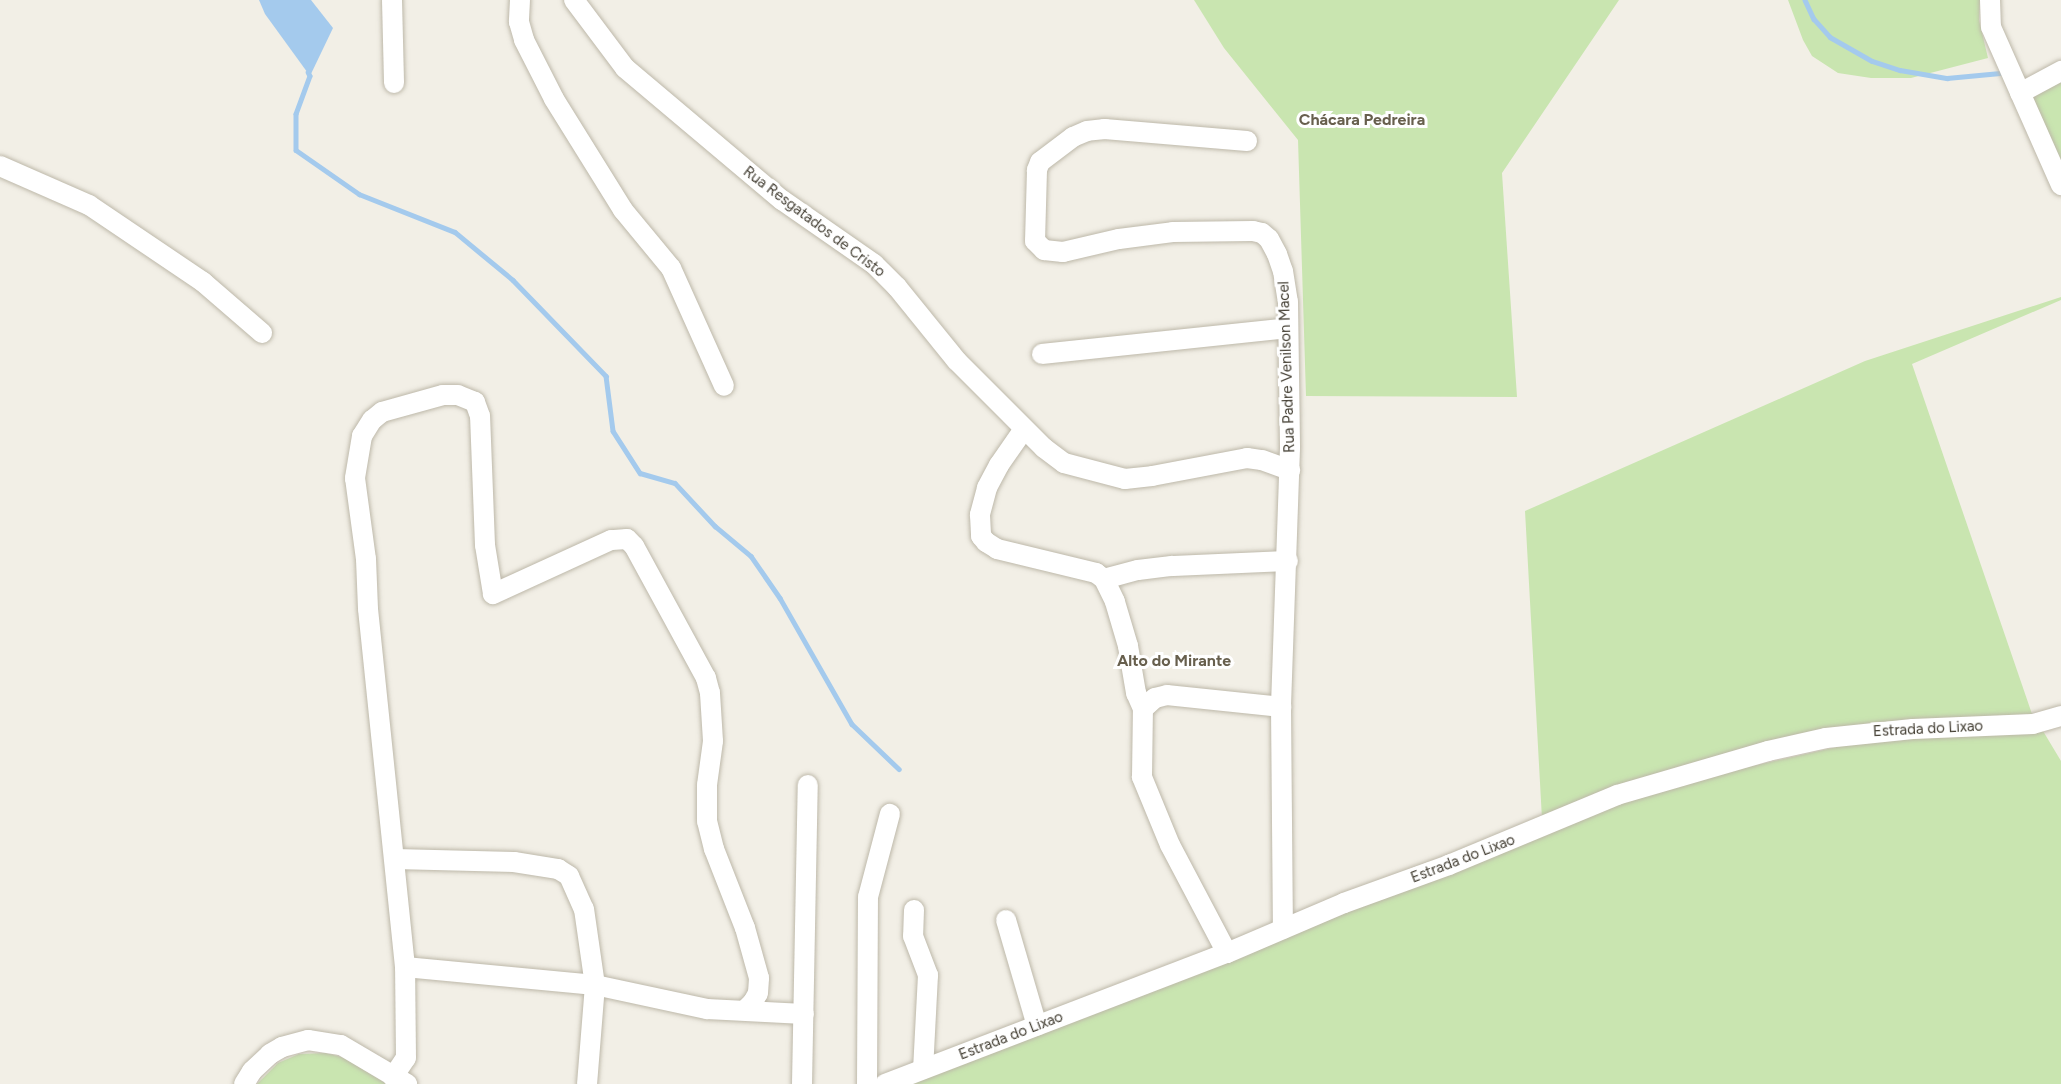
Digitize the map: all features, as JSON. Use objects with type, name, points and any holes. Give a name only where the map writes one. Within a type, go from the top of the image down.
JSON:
[{"type":"street","points":[[392,0],[394,83]]},
{"type":"street","points":[[520,0],[519,22],[524,40],[554,99],[623,210],[671,268],[724,386]]},
{"type":"street","name":"Rua Resgatados de Cristo","points":[[574,0],[632,75],[782,200],[874,264],[897,287],[957,361],[1024,429],[1064,463],[1125,478],[1152,476],[1247,458],[1262,460],[1290,470]]},
{"type":"street","points":[[1990,0],[1990,27],[2061,185]]},
{"type":"street","points":[[2020,93],[2061,72]]},
{"type":"street","name":"Rua Padre Venilson Macel","points":[[1247,141],[1105,129],[1087,131],[1073,138],[1040,162],[1037,170],[1035,241],[1044,250],[1063,252],[1119,239],[1173,232],[1219,230],[1262,233],[1277,254],[1283,271],[1288,328],[1290,470],[1281,707],[1282,929]]},
{"type":"street","points":[[0,166],[88,205],[203,282],[262,333]]},
{"type":"street","points":[[1042,354],[1288,328]]},
{"type":"street","points":[[244,1084],[252,1071],[270,1054],[282,1047],[308,1040],[341,1045],[400,1081],[406,1058],[405,967],[355,478],[362,436],[372,420],[382,412],[442,395],[458,395],[475,402],[480,416],[485,545],[493,594],[611,540],[627,539],[634,546],[706,678],[713,716],[707,821],[746,928],[759,978],[758,993],[745,1010]]},
{"type":"street","points":[[1024,429],[999,465],[987,488],[980,515],[981,536],[997,549],[1096,573],[1104,579],[1115,602],[1128,646],[1136,693],[1143,709],[1142,777],[1170,845],[1227,953]]},
{"type":"street","points":[[1104,579],[1138,570],[1172,566],[1288,561]]},
{"type":"street","points":[[1143,709],[1155,698],[1167,695],[1281,707]]},
{"type":"street","name":"Estrada do Lixao","points":[[885,1084],[1227,953],[1344,903],[1449,865],[1617,795],[1768,751],[1843,735],[2033,724],[2061,716]]},
{"type":"street","points":[[802,1084],[808,785]]},
{"type":"street","points":[[867,1084],[868,897],[890,814]]},
{"type":"street","points":[[395,860],[514,862],[558,869],[569,876],[584,909],[595,985],[587,1084]]},
{"type":"street","points":[[914,910],[913,936],[928,975],[923,1069]]},
{"type":"street","points":[[1006,920],[1037,1026]]},
{"type":"street","points":[[405,967],[595,985],[707,1009],[804,1014]]},
{"type":"green space","points":[[1194,0],[1619,0],[1502,173],[1517,397],[1306,396],[1298,140],[1224,48]]},
{"type":"green space","points":[[1788,0],[1980,0],[1979,20],[1988,58],[1911,78],[1871,78],[1838,73],[1812,56],[1803,40]]},
{"type":"green space","points":[[2061,82],[2061,162],[2032,97]]},
{"type":"green space","points":[[2061,297],[2061,300],[1912,364],[2032,714],[1855,726],[1542,819],[1525,511],[1865,361]]},
{"type":"green space","points":[[2043,731],[2061,761],[2061,1084],[903,1084],[1290,936],[1612,804],[1717,774],[1859,742]]},
{"type":"green space","points":[[326,1053],[345,1058],[387,1084],[257,1084],[278,1063],[299,1054]]},
{"type":"water","points":[[259,0],[311,0],[333,28],[310,76],[265,14]]},
{"type":"waterway","points":[[1805,0],[1814,19],[1830,37],[1872,61],[1900,70],[1947,78],[2000,73]]},
{"type":"waterway","points":[[308,72],[310,76],[296,114],[296,150],[359,194],[455,232],[513,280],[606,376],[613,431],[640,473],[675,483],[715,526],[751,556],[780,598],[852,724],[899,769]]},
{"type":"district","name":"Chácara Pedreira","points":[[1362,120]]},
{"type":"district","name":"Alto do Mirante","points":[[1174,661]]}]
